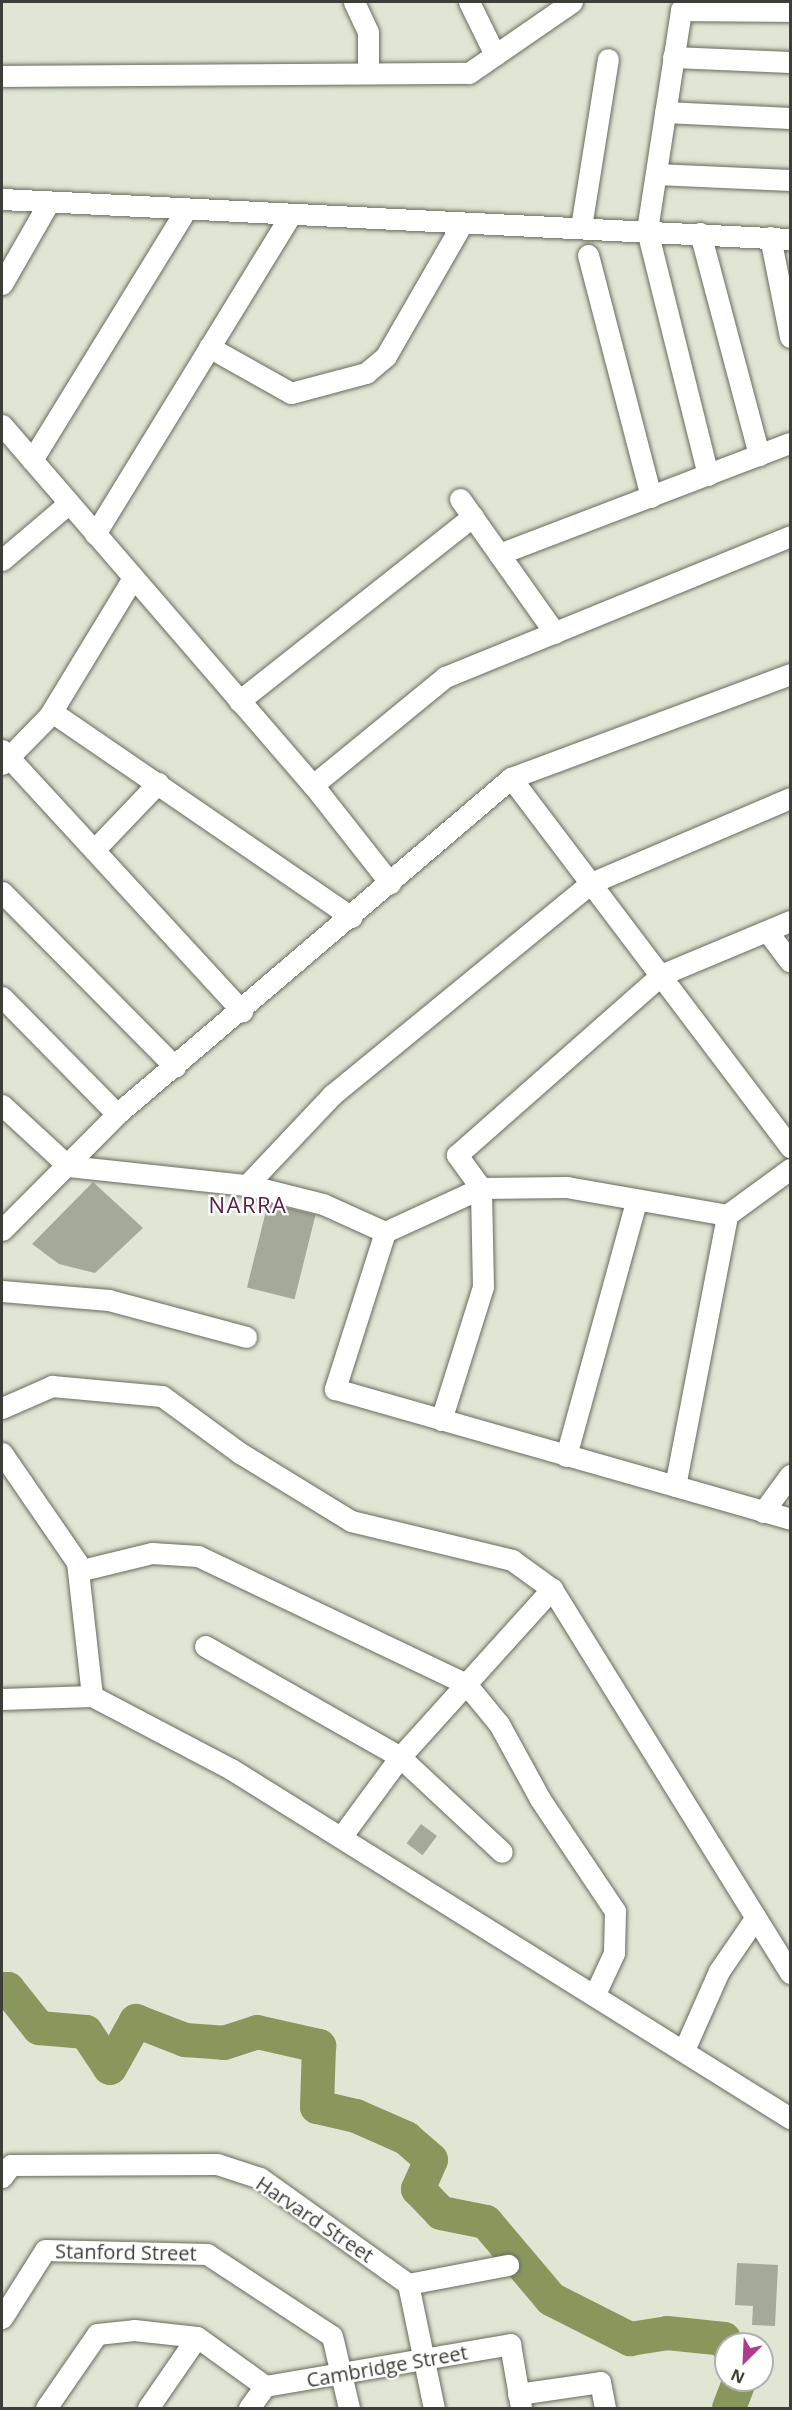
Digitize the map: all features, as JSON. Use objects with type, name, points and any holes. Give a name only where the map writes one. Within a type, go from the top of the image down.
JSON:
[{"type":"street","points":[[354,2],[368,32],[368,73]]},
{"type":"street","points":[[469,2],[495,55]]},
{"type":"street","points":[[2,76],[469,73],[572,2]]},
{"type":"street","points":[[708,475],[647,230],[681,10],[790,11]]},
{"type":"street","points":[[674,57],[790,62]]},
{"type":"street","points":[[581,227],[608,59]]},
{"type":"street","points":[[665,112],[790,118]]},
{"type":"street","points":[[656,174],[790,180]]},
{"type":"street","points":[[2,199],[290,216],[581,227],[780,238],[790,337]]},
{"type":"street","points":[[2,284],[49,202]]},
{"type":"street","points":[[32,460],[186,210]]},
{"type":"street","points":[[95,534],[290,216]]},
{"type":"street","points":[[209,347],[291,393],[366,373],[386,356],[462,224]]},
{"type":"street","points":[[700,233],[759,455]]},
{"type":"street","points":[[588,255],[651,497]]},
{"type":"street","points":[[2,425],[313,785],[390,883]]},
{"type":"street","points":[[499,554],[790,443]]},
{"type":"street","points":[[460,499],[555,633]]},
{"type":"street","points":[[2,560],[69,503]]},
{"type":"street","points":[[239,700],[473,516]]},
{"type":"street","points":[[313,785],[445,677],[790,536]]},
{"type":"street","points":[[134,578],[52,712],[4,757],[94,850],[242,1011]]},
{"type":"street","points":[[3,1226],[68,1166],[117,1114],[242,1011],[512,778],[790,674]]},
{"type":"street","points":[[52,712],[158,783],[277,871],[351,917]]},
{"type":"street","points":[[512,778],[790,1147]]},
{"type":"street","points":[[94,850],[158,783]]},
{"type":"street","points":[[247,1185],[332,1095],[591,883],[790,798]]},
{"type":"street","points":[[2,892],[175,1067]]},
{"type":"street","points":[[441,1420],[483,1287],[481,1188],[457,1155],[661,975],[790,921]]},
{"type":"street","points":[[767,931],[790,961]]},
{"type":"street","points":[[2,997],[117,1114]]},
{"type":"street","points":[[2,1105],[68,1166],[247,1185],[323,1204],[385,1232]]},
{"type":"street","points":[[675,1486],[727,1215],[790,1169]]},
{"type":"street","points":[[727,1215],[636,1201],[567,1187],[481,1188],[385,1232],[334,1389],[790,1519]]},
{"type":"street","points":[[566,1456],[636,1201]]},
{"type":"street","points":[[2,1291],[109,1300],[246,1337]]},
{"type":"street","points":[[2,1408],[52,1386],[162,1396],[240,1453],[351,1521],[512,1560],[552,1589],[790,1973]]},
{"type":"street","points":[[2,1453],[78,1571],[92,1696]]},
{"type":"street","points":[[763,1512],[790,1476]]},
{"type":"street","points":[[78,1571],[152,1553],[198,1556],[466,1684],[500,1724],[540,1799],[615,1911],[614,1953],[595,1994]]},
{"type":"street","points":[[341,1837],[400,1756],[552,1589]]},
{"type":"street","points":[[205,1646],[400,1756],[502,1851]]},
{"type":"street","points":[[2,1699],[92,1696],[231,1769],[595,1994],[790,2118]]},
{"type":"street","points":[[684,2050],[719,1971],[756,1917]]},
{"type":"street","name":"Harvard Street","points":[[2,2177],[11,2165],[217,2164],[260,2178],[408,2284]]},
{"type":"street","name":"Stanford Street","points":[[2,2318],[45,2250],[207,2254],[332,2336],[341,2375]]},
{"type":"street","points":[[434,2409],[408,2284],[508,2265]]},
{"type":"street","points":[[46,2409],[97,2334],[134,2330],[197,2337],[265,2386],[268,2409]]},
{"type":"street","points":[[148,2409],[197,2337]]},
{"type":"street","name":"Cambridge Street","points":[[265,2386],[341,2375],[510,2344],[520,2401]]},
{"type":"street","points":[[341,2375],[350,2409]]},
{"type":"street","points":[[520,2401],[600,2382],[605,2409]]},
{"type":"street","points":[[249,2409],[265,2386]]},
{"type":"building","points":[[93,1182],[143,1228],[95,1273],[59,1264],[32,1244]]},
{"type":"building","points":[[268,1203],[316,1215],[294,1299],[247,1287]]},
{"type":"building","points":[[421,1824],[437,1836],[423,1855],[407,1843]]},
{"type":"building","points":[[737,2263],[778,2265],[775,2326],[752,2325],[753,2306],[735,2305]]},
{"type":"waterway","points":[[2,1989],[8,1989],[39,2028],[86,2032],[110,2068],[136,2021],[185,2040],[224,2043],[257,2032],[319,2046],[317,2107],[356,2116],[406,2138],[431,2160],[418,2189],[441,2213],[486,2222],[551,2299],[630,2339],[667,2333],[714,2338]]},
{"type":"waterway","points":[[729,2408],[735,2392]]},
{"type":"district","name":"NARRA","points":[[248,1205]]}]
